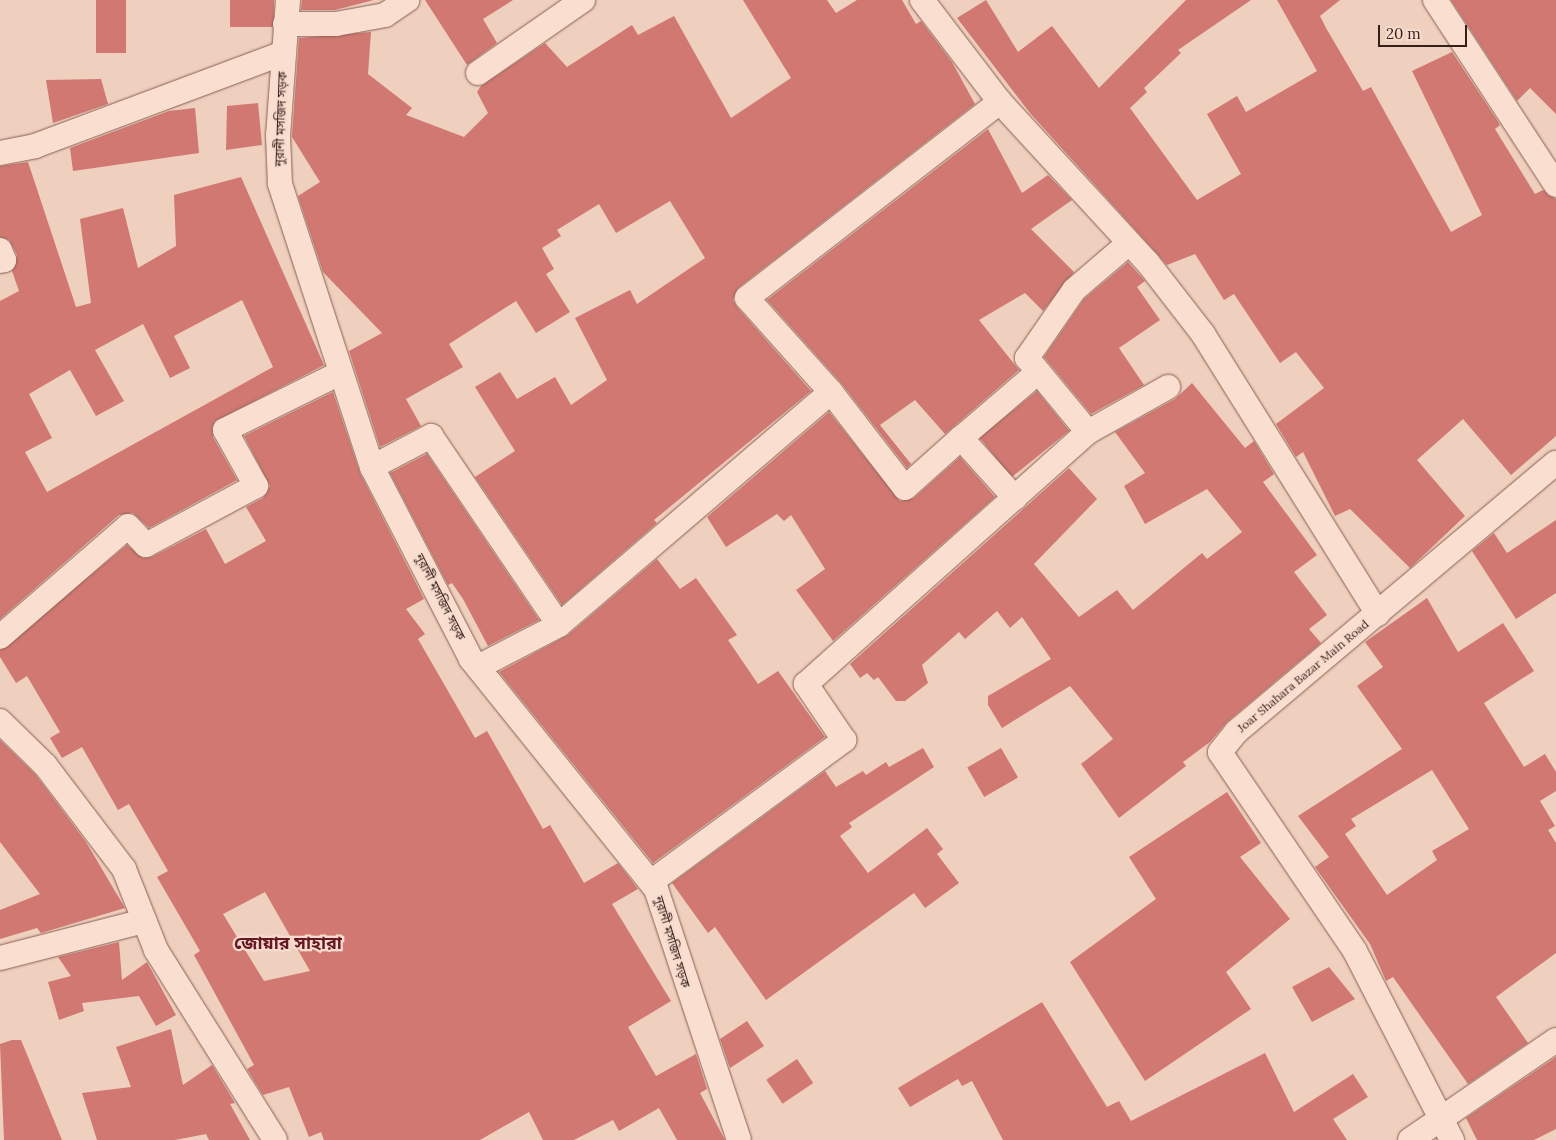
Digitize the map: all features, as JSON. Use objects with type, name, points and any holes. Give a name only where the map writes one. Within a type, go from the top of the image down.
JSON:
[{"type":"street","name":"নুরানী মসজিদ সড়ক","points":[[288,0],[285,24],[280,184],[338,374],[372,467],[478,667],[651,882],[739,1140]]},
{"type":"street","points":[[285,24],[336,24],[385,15],[407,0]]},
{"type":"street","points":[[478,73],[582,0]]},
{"type":"street","points":[[922,0],[1000,102],[1129,243],[1203,334],[1378,614]]},
{"type":"street","points":[[1435,0],[1556,185]]},
{"type":"street","points":[[0,153],[35,146],[284,53]]},
{"type":"street","points":[[1000,102],[747,298],[830,392],[905,488],[1038,372]]},
{"type":"street","points":[[1088,432],[1026,358],[1074,290],[1129,243]]},
{"type":"street","points":[[0,250],[4,260],[0,261]]},
{"type":"street","points":[[0,637],[128,526],[146,545],[256,486],[225,430],[338,374]]},
{"type":"street","points":[[651,882],[844,740],[806,684],[1088,432],[1168,387]]},
{"type":"street","points":[[478,667],[559,625],[830,392]]},
{"type":"street","points":[[372,467],[431,436],[559,625]]},
{"type":"street","points":[[961,438],[1016,498]]},
{"type":"street","name":"Joar Shahara Bazar Main Road","points":[[1443,1116],[1355,951],[1220,752],[1236,732],[1556,463]]},
{"type":"street","points":[[0,721],[45,765],[95,826],[135,889],[144,921],[156,950],[275,1140]]},
{"type":"street","points":[[0,958],[144,921]]},
{"type":"street","points":[[1410,1140],[1556,1040]]},
{"type":"street","points":[[1443,1116],[1452,1140]]},
{"type":"building","points":[[96,0],[126,0],[126,53],[96,53]]},
{"type":"building","points":[[230,0],[274,0],[274,27],[230,27]]},
{"type":"building","points":[[302,0],[374,0],[335,10],[301,10]]},
{"type":"building","points":[[425,0],[513,0],[483,19],[497,43],[467,65]]},
{"type":"building","points":[[743,0],[827,0],[836,13],[857,0],[902,0],[916,24],[921,21],[952,62],[975,104],[738,288],[733,300],[737,307],[811,391],[654,520],[657,523],[562,605],[475,477],[515,451],[475,387],[500,372],[517,399],[555,377],[571,405],[607,380],[575,318],[630,290],[637,304],[705,258],[670,201],[616,233],[599,204],[557,230],[561,236],[542,248],[554,269],[546,274],[570,312],[536,333],[516,301],[449,344],[463,367],[406,399],[421,426],[380,447],[349,351],[382,333],[323,272],[298,196],[320,182],[292,137],[299,38],[371,32],[368,74],[412,108],[406,115],[464,137],[488,113],[477,92],[481,86],[545,43],[567,67],[632,25],[638,35],[674,16],[731,118],[791,78]]},
{"type":"building","points":[[986,0],[1018,52],[1052,26],[1099,88],[1186,0],[1251,0],[1178,50],[1181,53],[1144,88],[1147,92],[1130,108],[1197,200],[1241,174],[1207,114],[1237,96],[1246,112],[1317,71],[1277,0],[1340,0],[1320,16],[1363,91],[1371,87],[1451,232],[1482,215],[1412,71],[1452,52],[1500,125],[1495,129],[1535,194],[1543,190],[1556,199],[1556,436],[1511,475],[1463,419],[1417,460],[1465,516],[1410,568],[1350,509],[1335,516],[1303,452],[1296,457],[1276,424],[1324,388],[1296,352],[1280,363],[1234,294],[1224,300],[1195,254],[1167,265],[1030,113],[957,18]]},
{"type":"building","points":[[1451,0],[1556,0],[1556,114],[1530,88],[1517,101]]},
{"type":"building","points":[[101,79],[108,104],[53,123],[46,80]]},
{"type":"building","points":[[258,103],[262,145],[226,150],[227,106]]},
{"type":"building","points":[[195,108],[199,153],[73,171],[70,148],[169,111]]},
{"type":"building","points":[[988,129],[1022,193],[1048,175],[1072,200],[1031,229],[1074,272],[1043,311],[1025,293],[979,320],[1019,370],[945,434],[915,400],[880,425],[911,464],[907,468],[842,384],[767,300]]},
{"type":"building","points":[[28,162],[76,307],[91,303],[80,219],[123,208],[138,268],[176,246],[174,195],[241,177],[324,365],[214,422],[213,437],[237,480],[149,528],[133,513],[119,515],[0,619],[0,301],[19,291],[12,271],[17,255],[9,240],[0,237],[0,166]],"holes":[[[242,300],[273,367],[47,492],[25,452],[52,438],[29,394],[70,370],[96,416],[124,401],[95,350],[143,324],[170,378],[190,368],[174,336]]]},
{"type":"building","points":[[1128,262],[1145,281],[1137,287],[1160,320],[1119,348],[1144,385],[1091,414],[1044,357],[1084,299]]},
{"type":"building","points":[[1192,383],[1245,448],[1254,441],[1274,474],[1263,482],[1317,555],[1294,572],[1327,615],[1309,629],[1321,643],[1227,722],[1210,742],[1183,762],[1186,766],[1119,818],[1081,764],[1113,739],[1070,686],[1002,728],[988,705],[988,696],[1051,659],[1022,617],[1010,628],[997,611],[965,639],[959,632],[922,665],[928,683],[905,701],[896,701],[878,677],[874,680],[867,673],[860,678],[850,664],[1069,468],[1097,499],[1034,564],[1079,617],[1117,590],[1133,610],[1202,553],[1207,559],[1242,532],[1207,489],[1145,524],[1124,486],[1145,473],[1115,432],[1175,399]]},
{"type":"building","points":[[1037,391],[1069,431],[1012,477],[979,438]]},
{"type":"building","points":[[333,392],[360,473],[424,599],[406,609],[425,634],[418,639],[475,738],[487,731],[543,829],[550,825],[584,883],[618,863],[638,889],[612,904],[671,1001],[628,1027],[656,1076],[696,1054],[707,1089],[700,1093],[725,1140],[677,1140],[659,1108],[619,1131],[613,1120],[574,1140],[543,1140],[529,1112],[480,1140],[324,1140],[321,1132],[309,1137],[289,1087],[263,1095],[247,1069],[254,1065],[194,955],[200,951],[157,877],[168,871],[129,804],[118,810],[82,747],[62,758],[50,738],[60,732],[27,676],[16,683],[0,657],[0,650],[127,545],[143,558],[152,557],[206,529],[225,564],[266,541],[246,507],[263,498],[270,486],[244,436]],"holes":[[[265,892],[310,971],[264,981],[223,914]]]},
{"type":"building","points":[[829,412],[900,501],[914,498],[960,457],[995,497],[833,641],[796,590],[825,569],[791,515],[784,521],[777,514],[726,547],[707,517]]},
{"type":"building","points":[[427,454],[539,620],[488,646],[463,599],[452,583],[448,585],[390,473]]},
{"type":"building","points":[[1556,520],[1556,593],[1516,619],[1472,551],[1494,533],[1507,553]]},
{"type":"building","points":[[657,559],[680,589],[696,578],[737,635],[728,640],[758,684],[778,671],[825,737],[653,863],[499,672],[568,635]]},
{"type":"building","points":[[1427,598],[1458,652],[1503,623],[1534,671],[1484,703],[1524,767],[1545,754],[1556,772],[1556,791],[1540,801],[1555,826],[1548,830],[1556,843],[1556,953],[1496,997],[1528,1043],[1468,1084],[1393,977],[1386,981],[1370,944],[1315,867],[1329,857],[1298,816],[1402,749],[1357,686],[1383,667],[1365,642]],"holes":[[[1432,770],[1469,829],[1432,851],[1437,860],[1387,895],[1345,834],[1356,826],[1351,819]]]},
{"type":"building","points":[[0,740],[35,774],[86,842],[125,908],[41,933],[37,928],[0,939],[0,910],[40,894],[0,842]]},
{"type":"building","points":[[923,748],[934,767],[849,823],[852,827],[840,836],[868,873],[927,828],[943,849],[937,854],[959,883],[925,908],[914,893],[766,1000],[715,927],[708,933],[672,883],[825,771],[836,787],[863,771],[866,775],[886,762],[889,767]]},
{"type":"building","points":[[1001,748],[1018,777],[984,797],[967,768]]},
{"type":"building","points":[[1227,792],[1261,843],[1240,857],[1290,919],[1226,972],[1251,1009],[1145,1081],[1070,962],[1156,899],[1129,857]]},
{"type":"building","points":[[119,942],[122,980],[147,962],[176,1015],[156,1026],[139,996],[82,1003],[84,1011],[59,1020],[48,982],[71,976],[58,957]]},
{"type":"building","points":[[1329,967],[1355,999],[1312,1022],[1292,987]]},
{"type":"building","points":[[1042,1002],[1107,1107],[1119,1101],[1131,1121],[1265,1053],[1294,1112],[1353,1074],[1368,1097],[1333,1119],[1347,1140],[1003,1140],[972,1081],[962,1086],[958,1079],[910,1107],[898,1088]]},
{"type":"building","points":[[747,1021],[764,1046],[730,1068],[720,1039]]},
{"type":"building","points":[[171,1029],[183,1085],[212,1065],[235,1103],[230,1104],[250,1140],[209,1140],[206,1134],[175,1140],[97,1140],[82,1093],[131,1087],[116,1047]]},
{"type":"building","points":[[12,1040],[21,1040],[62,1140],[4,1140],[0,1044]]},
{"type":"building","points":[[1556,1057],[1556,1129],[1534,1140],[1477,1140],[1466,1118]]},
{"type":"building","points":[[797,1059],[813,1083],[783,1104],[766,1080]]},
{"type":"district","name":"জোয়ার সাহারা","points":[[288,943]]}]
